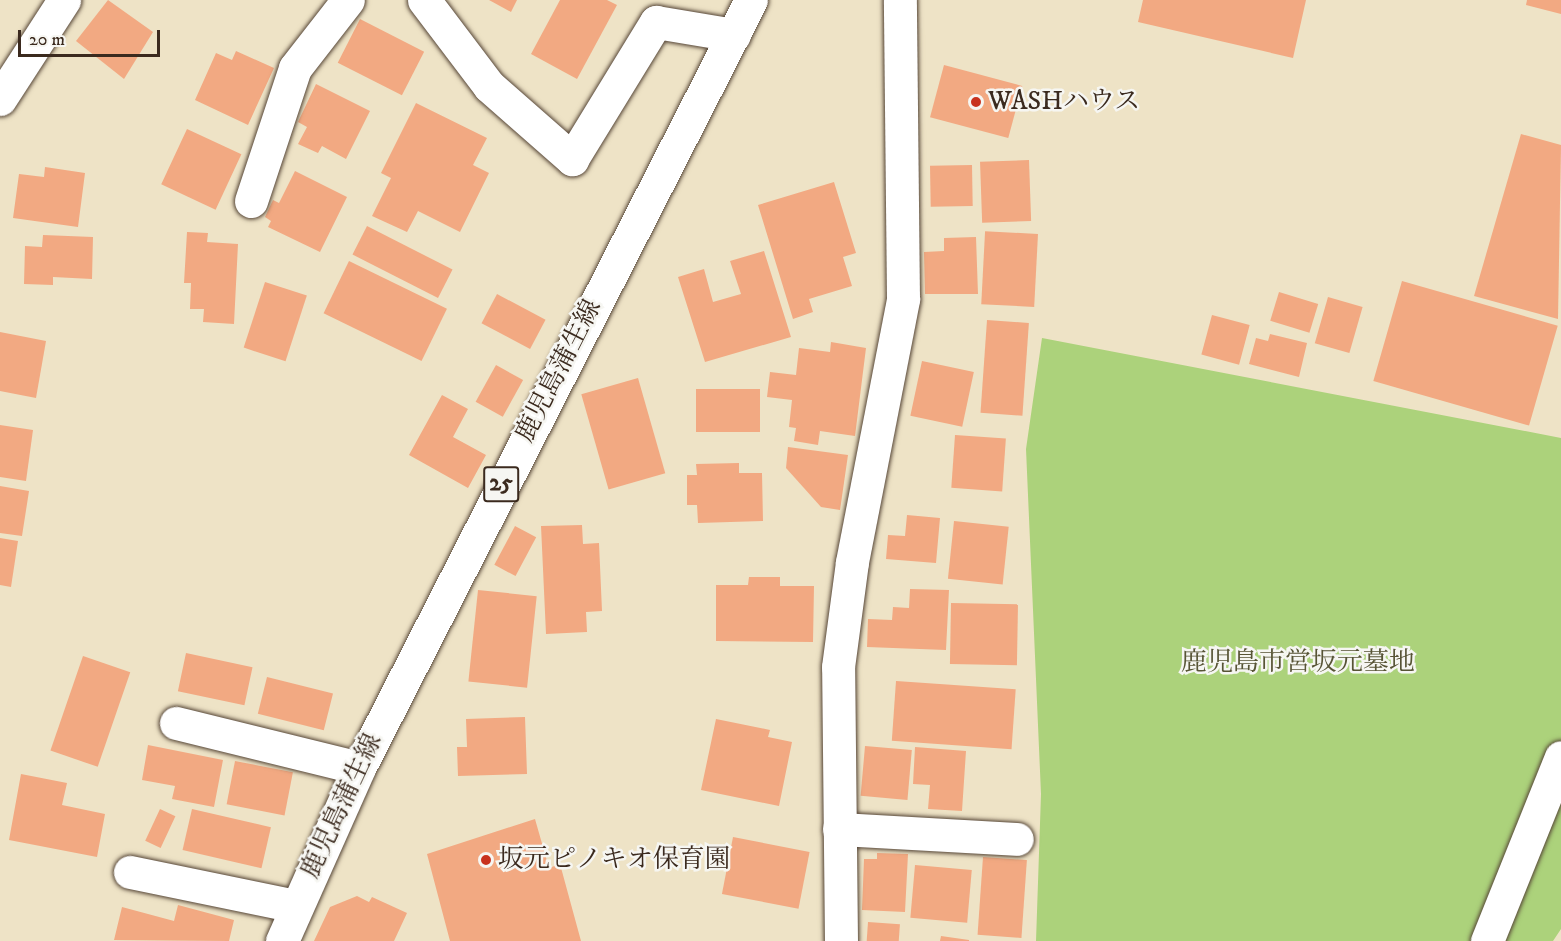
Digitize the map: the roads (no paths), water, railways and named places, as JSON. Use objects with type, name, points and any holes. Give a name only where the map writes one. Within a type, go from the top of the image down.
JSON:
[{"type":"street","points":[[0,99],[64,0]]},
{"type":"street","points":[[251,201],[295,68],[348,0]]},
{"type":"street","points":[[424,0],[489,86],[572,159],[656,22],[734,35]]},
{"type":"street","name":"鹿児島蒲生線","points":[[282,941],[295,906],[359,768],[751,0]]},
{"type":"street","points":[[841,941],[838,667],[852,562],[903,299],[900,0]]},
{"type":"street","points":[[176,723],[359,768]]},
{"type":"street","points":[[1487,941],[1561,757]]},
{"type":"street","points":[[840,829],[1017,839]]},
{"type":"street","points":[[130,872],[295,906]]},
{"type":"place","name":"WASHハウス","points":[[976,102]]},
{"type":"place","name":"坂元ピノキオ保育園","points":[[486,860]]},
{"type":"park label","name":"鹿児島市営坂元墓地","points":[[1298,663]]}]
